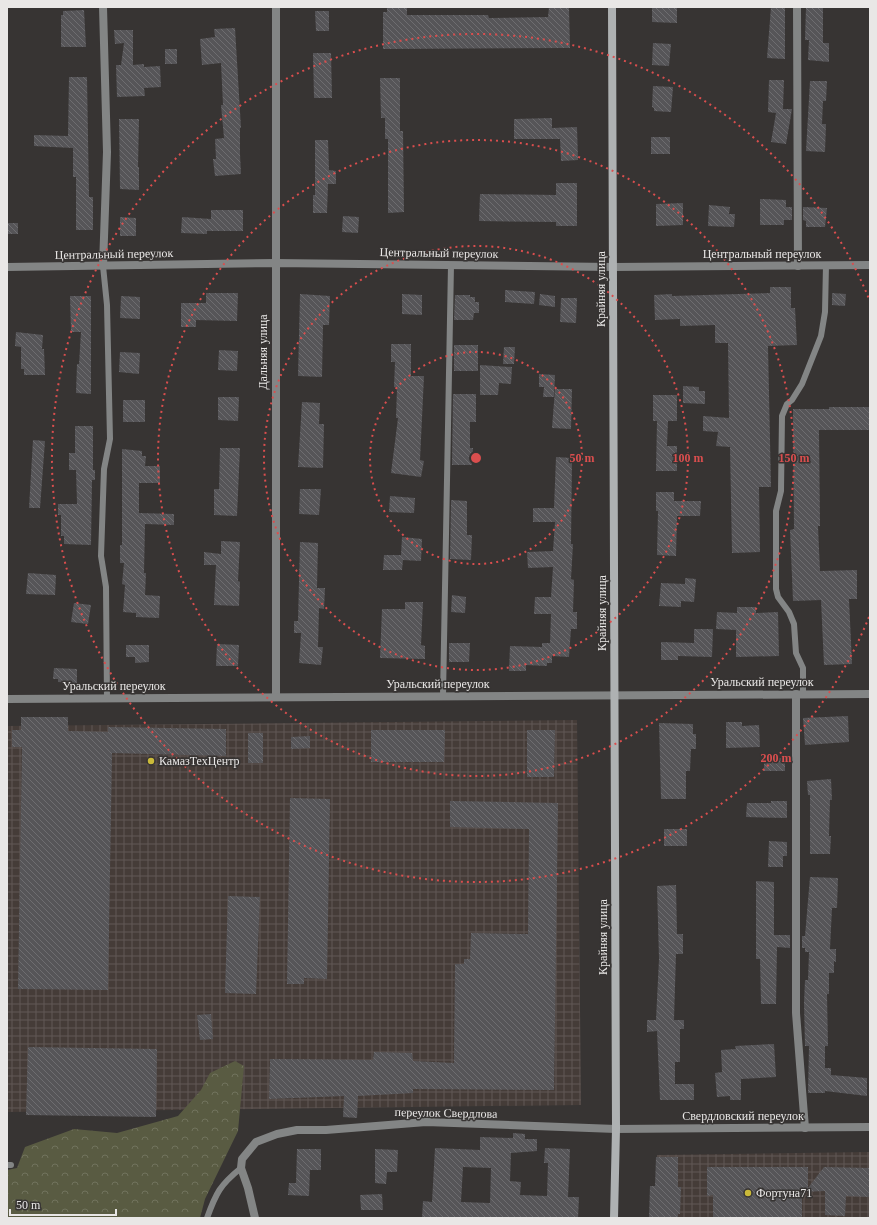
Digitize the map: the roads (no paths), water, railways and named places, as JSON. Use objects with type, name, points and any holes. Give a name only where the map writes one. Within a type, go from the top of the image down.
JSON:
[{"type":"main road","name":"Крайняя улица","points":[[612,7],[616,1129],[614,1218]]},
{"type":"street","points":[[103,7],[107,152],[103,266]]},
{"type":"street","name":"Дальняя улица","points":[[276,7],[276,697]]},
{"type":"street","points":[[797,7],[798,266]]},
{"type":"street","name":"Центральный переулок","points":[[7,267],[275,263],[613,267],[870,265]]},
{"type":"street","points":[[799,694],[796,1013],[805,1128]]},
{"type":"street","name":"Уральский переулок","points":[[7,699],[870,694]]},
{"type":"street","name":"переулок Свердлова","points":[[241,1168],[242,1159],[256,1142],[277,1134],[297,1130],[326,1130],[410,1122],[616,1129]]},
{"type":"street","name":"Свердловский переулок","points":[[616,1129],[870,1127]]},
{"type":"street","points":[[241,1168],[248,1188],[255,1218]]},
{"type":"lane","points":[[443,696],[451,265]]},
{"type":"lane","points":[[799,694],[803,668],[796,653],[794,624],[790,612],[778,597],[776,589],[776,511],[780,491],[782,416],[787,404],[792,400],[802,384],[820,336],[825,312],[826,265]]},
{"type":"lane","points":[[103,266],[107,305],[110,431],[104,469],[101,556],[106,587],[107,698]]},
{"type":"lane","points":[[207,1218],[214,1195],[220,1186],[241,1168]]},
{"type":"place","name":"КамазТехЦентр","points":[[151,761]]},
{"type":"place","name":"Фортуна71","points":[[748,1193]]}]
